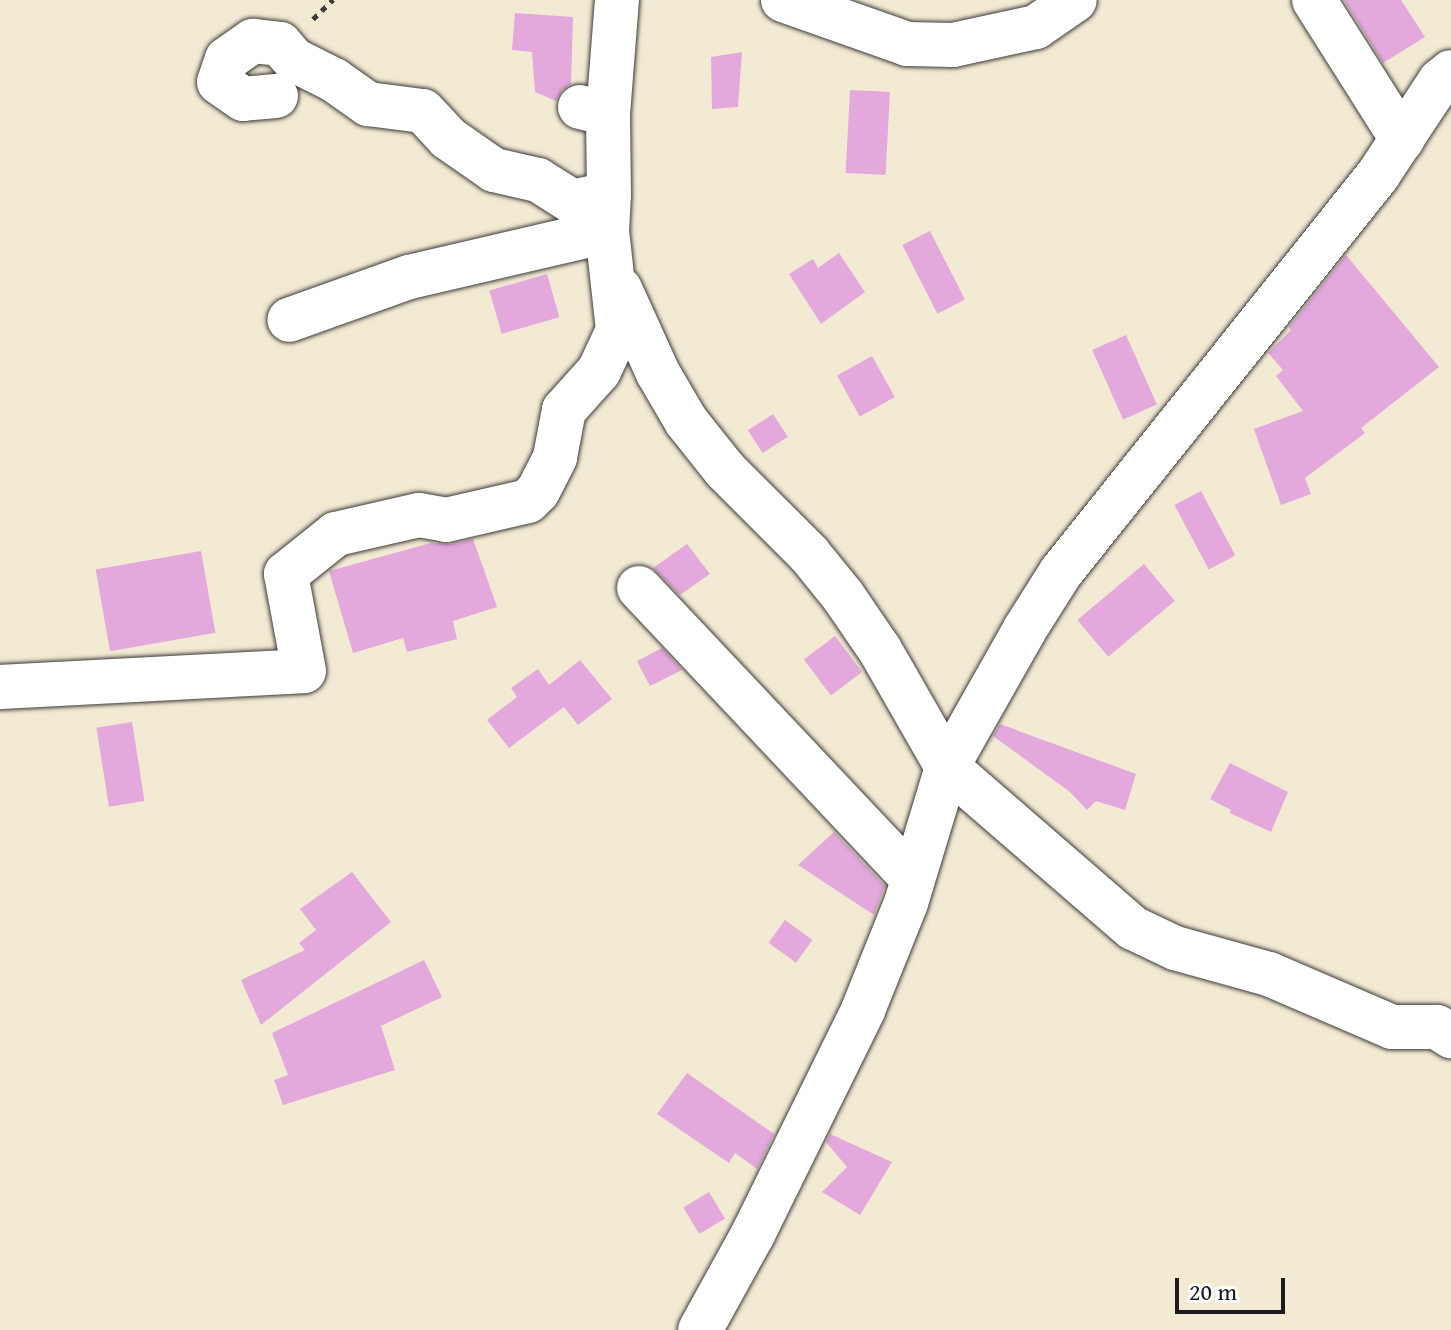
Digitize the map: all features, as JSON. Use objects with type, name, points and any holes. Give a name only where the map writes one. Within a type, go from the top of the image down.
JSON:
[{"type":"street","points":[[0,687],[304,671],[286,574],[336,534],[419,515],[446,520],[528,501],[538,491],[555,457],[564,410],[599,371],[618,330],[594,111],[617,0]]},
{"type":"street","points":[[783,0],[907,44],[953,45],[1036,27],[1075,0]]},
{"type":"street","points":[[1314,0],[1402,139]]},
{"type":"street","points":[[276,96],[243,99],[219,82],[227,59],[253,41],[280,44],[294,60],[334,80],[368,104],[423,111],[448,138],[494,170],[538,180],[573,202],[609,232],[658,373],[686,421],[725,470],[809,554],[843,596],[880,650],[947,767],[1133,928],[1175,948],[1269,974],[1392,1027],[1437,1027],[1451,1036]]},
{"type":"street","points":[[700,1330],[753,1234],[863,1010],[906,903],[911,877],[947,767],[1061,572],[1378,175],[1440,81],[1451,72]]},
{"type":"street","points":[[289,320],[409,277],[609,232]]},
{"type":"street","points":[[639,588],[911,877]]},
{"type":"building","points":[[1344,0],[1401,0],[1425,37],[1383,63]]},
{"type":"building","points":[[515,13],[573,17],[571,84],[562,90],[556,101],[535,92],[532,52],[512,50]]},
{"type":"building","points":[[742,52],[738,107],[712,109],[711,57]]},
{"type":"building","points":[[850,90],[890,92],[886,175],[846,173]]},
{"type":"building","points":[[930,231],[965,300],[937,314],[902,245]]},
{"type":"building","points":[[839,253],[865,292],[821,324],[789,274],[813,259],[818,268]]},
{"type":"building","points":[[1346,255],[1439,367],[1361,428],[1365,433],[1305,478],[1311,494],[1281,505],[1254,429],[1303,411],[1276,376],[1283,370],[1268,353],[1291,330],[1289,327]]},
{"type":"building","points":[[547,274],[559,317],[502,334],[489,291]]},
{"type":"building","points":[[1126,335],[1157,404],[1123,419],[1092,350]]},
{"type":"building","points":[[872,356],[895,397],[860,416],[837,375]]},
{"type":"building","points":[[773,414],[788,437],[763,453],[748,430]]},
{"type":"building","points":[[1201,491],[1235,555],[1209,570],[1175,505]]},
{"type":"building","points":[[473,539],[497,607],[453,621],[457,639],[407,652],[403,638],[353,653],[329,571],[431,543],[451,544]]},
{"type":"building","points":[[687,544],[710,574],[680,595],[653,568]]},
{"type":"building","points":[[201,551],[215,633],[110,651],[96,570]]},
{"type":"building","points":[[1144,564],[1175,601],[1108,657],[1077,620]]},
{"type":"building","points":[[835,636],[862,672],[831,695],[804,659]]},
{"type":"building","points":[[662,648],[682,670],[650,686],[637,661]]},
{"type":"building","points":[[580,660],[612,699],[578,725],[564,707],[509,748],[487,720],[517,697],[511,688],[538,669],[549,685]]},
{"type":"building","points":[[132,722],[145,801],[109,807],[96,728]]},
{"type":"building","points":[[1000,724],[1136,774],[1125,810],[1096,801],[1087,810],[1070,792],[993,736]]},
{"type":"building","points":[[1230,763],[1288,792],[1271,832],[1230,813],[1231,810],[1210,799]]},
{"type":"building","points":[[834,832],[885,886],[874,915],[798,865]]},
{"type":"building","points":[[352,872],[391,922],[261,1025],[241,980],[305,950],[299,943],[316,930],[300,909]]},
{"type":"building","points":[[785,920],[813,940],[796,963],[769,943]]},
{"type":"building","points":[[424,960],[442,997],[381,1026],[395,1070],[283,1105],[274,1080],[288,1075],[272,1033]]},
{"type":"building","points":[[687,1073],[774,1134],[757,1169],[735,1153],[729,1163],[657,1114]]},
{"type":"building","points":[[830,1134],[892,1162],[860,1215],[822,1192],[847,1167],[826,1142]]},
{"type":"building","points":[[709,1192],[725,1219],[699,1234],[683,1207]]}]
